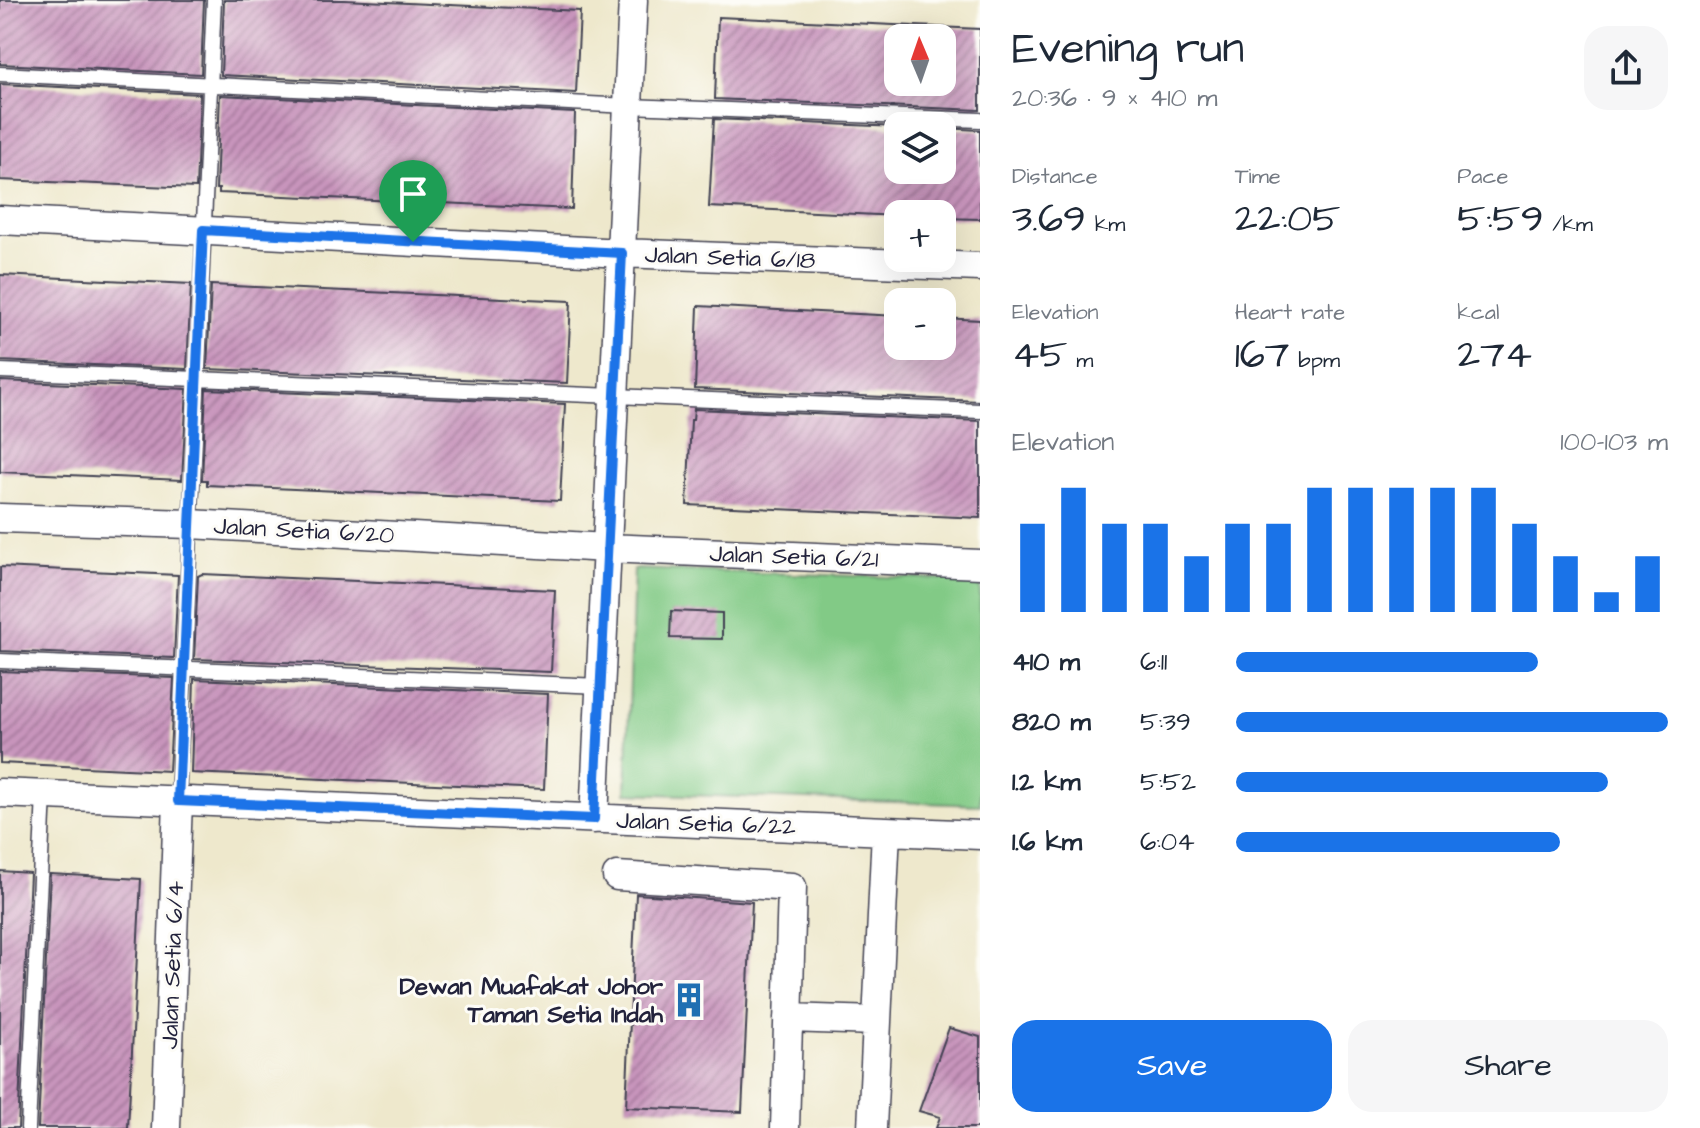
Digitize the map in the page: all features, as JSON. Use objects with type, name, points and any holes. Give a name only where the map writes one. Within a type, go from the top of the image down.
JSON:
[{"type":"street","points":[[594,819],[633,0]]},
{"type":"street","name":"Jalan Setia 6/18","points":[[0,220],[622,253],[980,267]]},
{"type":"street","name":"Jalan Setia 6/20","points":[[0,518],[190,524],[607,548]]},
{"type":"street","name":"Jalan Setia 6/21","points":[[607,548],[980,564]]},
{"type":"street","name":"Jalan Setia 6/22","points":[[0,793],[980,835]]},
{"type":"street","name":"Jalan Setia 6/4","points":[[166,1128],[178,801]]},
{"type":"street","points":[[872,1128],[886,831]]},
{"type":"street","points":[[617,876],[792,887],[785,1128]]},
{"type":"street","points":[[788,1018],[876,1021]]},
{"type":"lane","points":[[178,801],[214,0]]},
{"type":"lane","points":[[0,74],[629,106],[980,120]]},
{"type":"lane","points":[[0,371],[980,411]]},
{"type":"lane","points":[[0,661],[601,686]]},
{"type":"lane","points":[[28,1128],[44,795]]},
{"type":"green space","points":[[634,569],[980,580],[980,805],[626,793]]},
{"type":"building","points":[[0,0],[204,0],[201,74],[0,64]]},
{"type":"building","points":[[224,0],[344,0],[580,11],[576,93],[221,75]]},
{"type":"building","points":[[718,17],[884,25],[884,96],[956,96],[956,28],[980,29],[980,110],[715,99]]},
{"type":"building","points":[[0,84],[200,94],[196,188],[0,180]]},
{"type":"building","points":[[220,95],[575,113],[572,209],[219,193],[216,189]]},
{"type":"building","points":[[714,119],[884,126],[884,184],[956,184],[956,129],[980,130],[980,219],[956,218],[956,200],[884,200],[884,215],[709,207]]},
{"type":"building","points":[[0,275],[191,284],[187,369],[0,361]]},
{"type":"building","points":[[211,285],[571,301],[567,383],[207,369]]},
{"type":"building","points":[[698,306],[884,315],[884,360],[956,360],[956,319],[980,320],[980,401],[695,389]]},
{"type":"building","points":[[0,381],[187,389],[182,480],[0,472]]},
{"type":"building","points":[[206,389],[565,404],[560,501],[207,485],[207,480],[202,480]]},
{"type":"building","points":[[694,409],[980,421],[980,518],[687,505]]},
{"type":"building","points":[[0,567],[178,575],[174,658],[0,651]]},
{"type":"building","points":[[198,576],[555,590],[551,672],[194,659]]},
{"type":"building","points":[[671,611],[722,613],[722,639],[670,638]]},
{"type":"building","points":[[0,671],[174,678],[169,771],[0,763]]},
{"type":"building","points":[[194,679],[548,694],[544,789],[191,773]]},
{"type":"building","points":[[0,871],[30,873],[18,1128],[0,1128]]},
{"type":"building","points":[[50,874],[141,879],[128,1128],[38,1128]]},
{"type":"building","name":"Dewan Muafakat Johor Taman Setia Indah","points":[[636,894],[752,902],[742,1112],[626,1107]]},
{"type":"building","points":[[949,1028],[980,1037],[980,1128],[936,1128],[940,1117],[919,1111]]},
{"type":"place","name":"Dewan Muafakat Johor Taman Setia Indah","points":[[689,1000]]},
{"type":"route","points":[[203,230],[413,242],[622,253],[594,819],[178,801],[203,230]]}]
